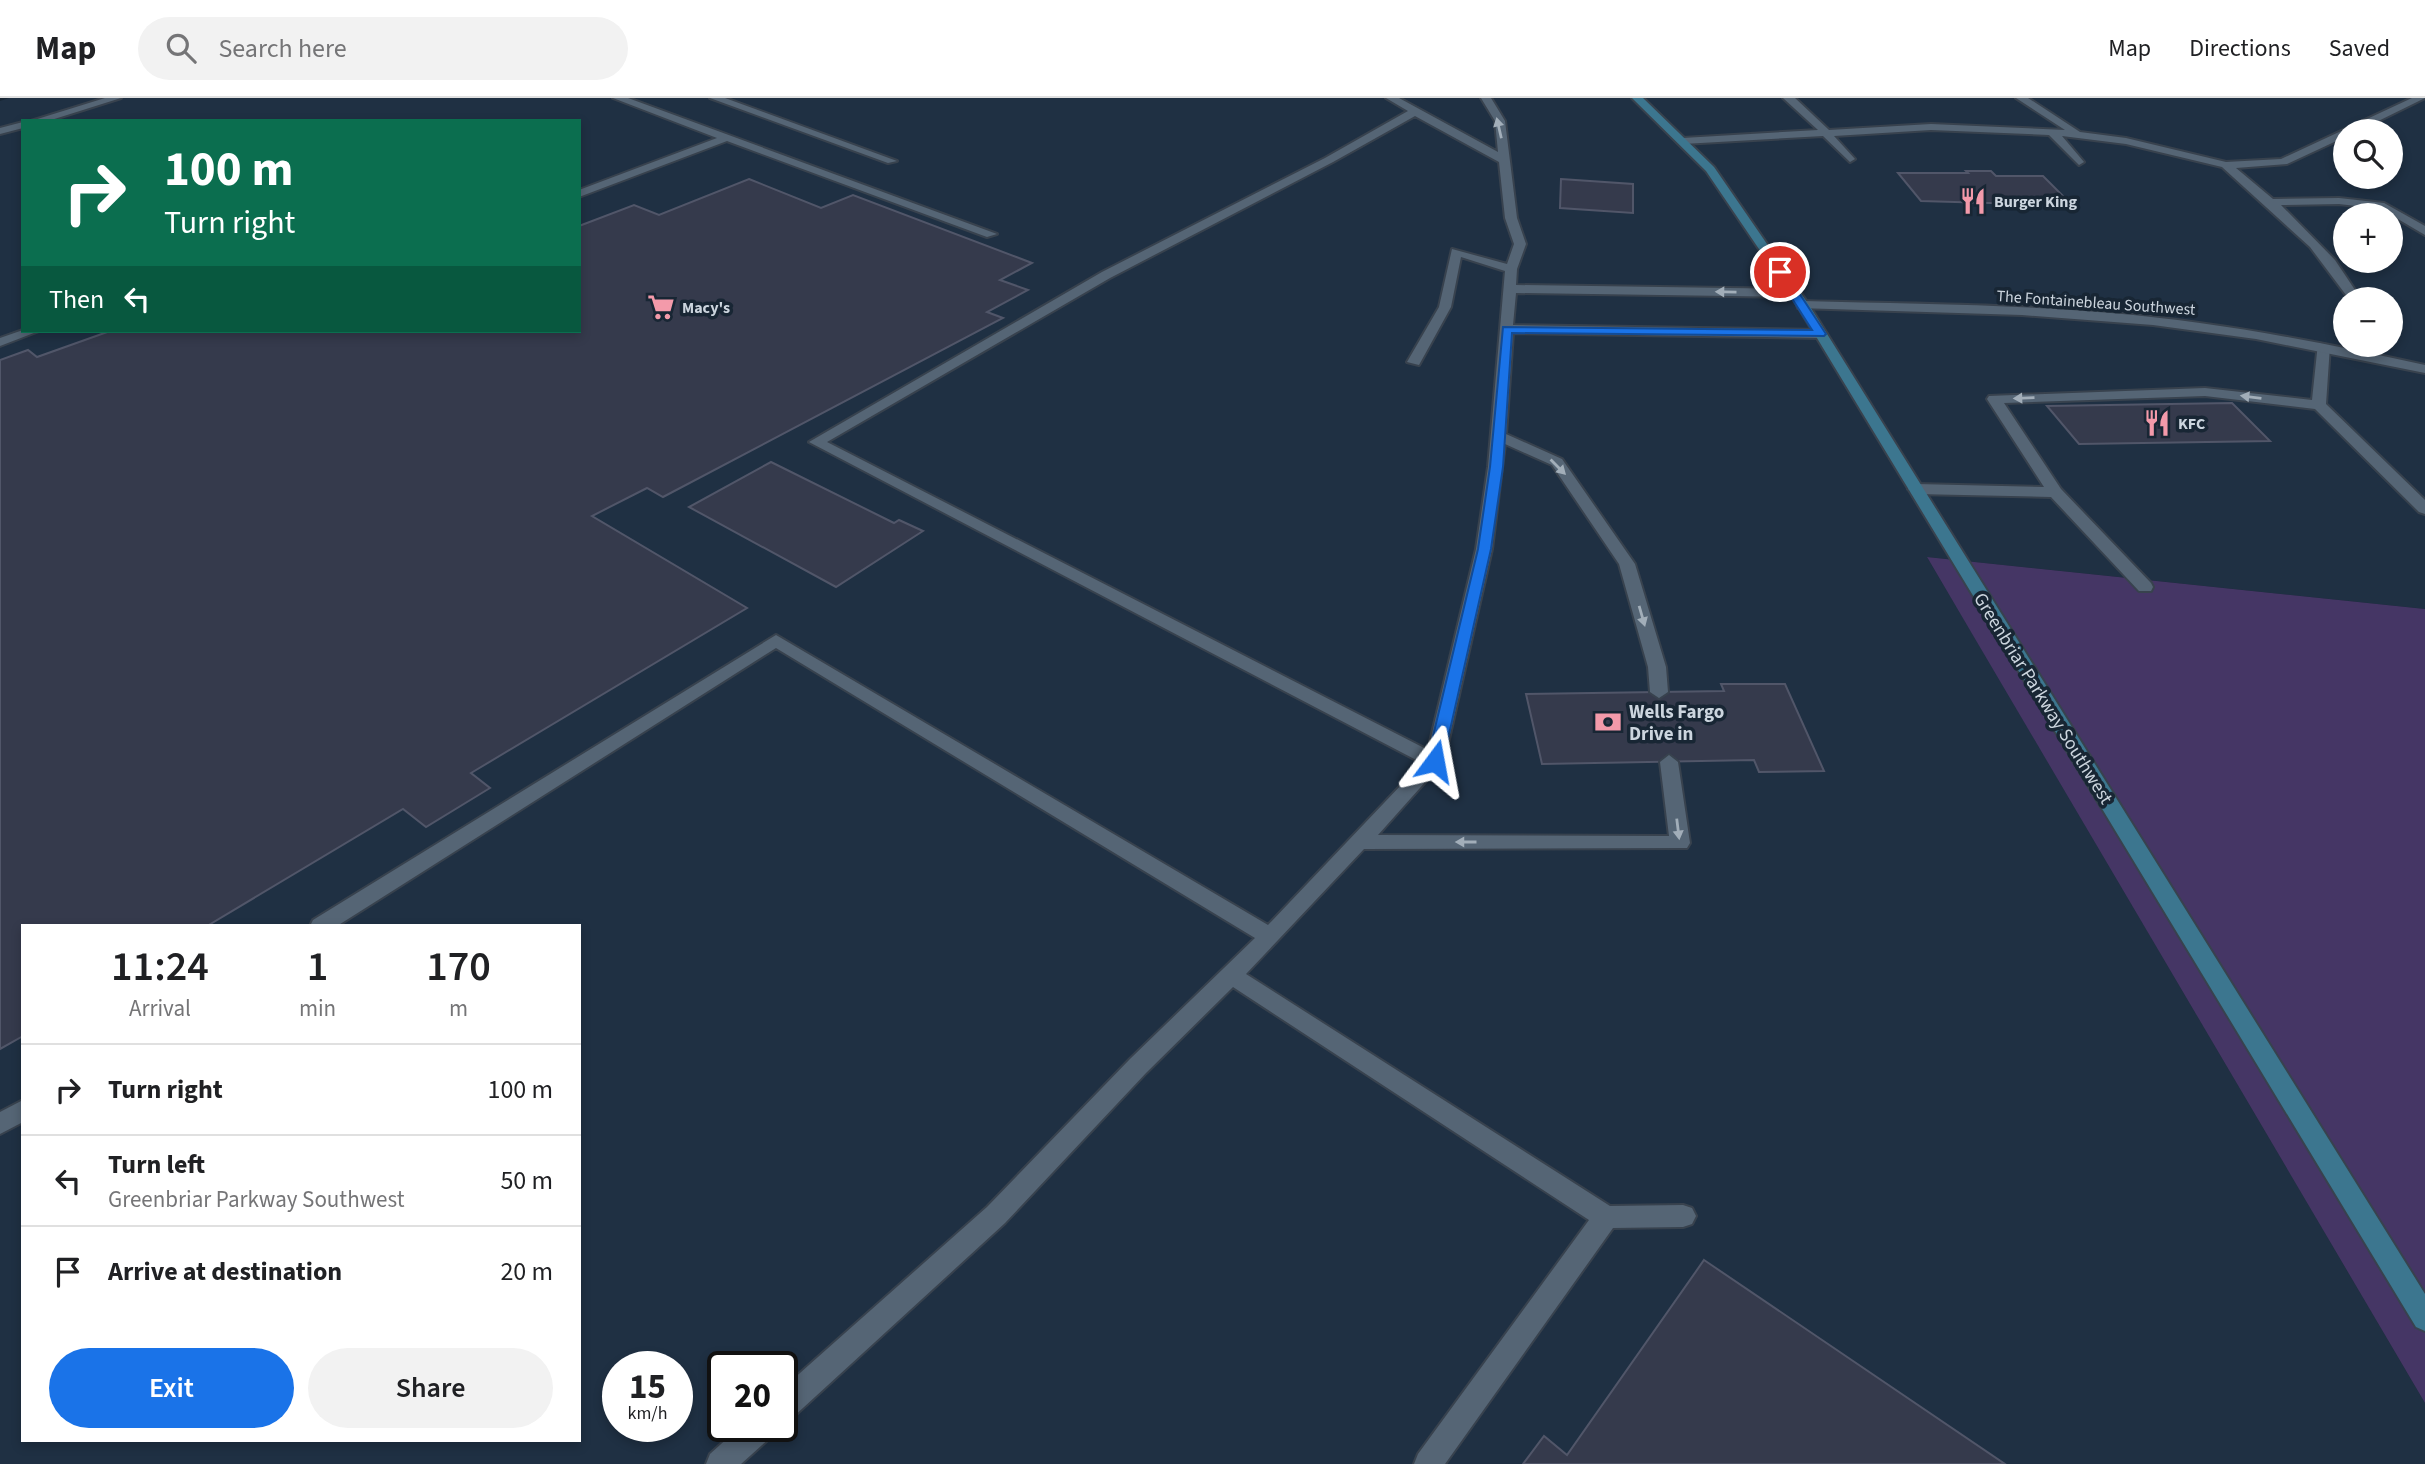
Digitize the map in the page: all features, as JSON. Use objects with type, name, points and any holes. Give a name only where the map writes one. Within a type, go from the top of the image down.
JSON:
[{"type":"main road","name":"Greenbriar Parkway Southwest","points":[[1637,98],[1710,169],[1798,299],[2425,1318]]},
{"type":"street","points":[[43,119],[116,98]]},
{"type":"street","points":[[618,98],[991,233]]},
{"type":"street","points":[[715,98],[892,161]]},
{"type":"street","points":[[798,1394],[996,1215],[1138,1066],[1270,937],[1435,761],[1484,549],[1499,436],[1510,279],[1520,244],[1511,218],[1500,121],[1486,98]]},
{"type":"street","points":[[1788,98],[1806,111],[1821,132],[1850,159]]},
{"type":"street","points":[[2021,98],[2082,136]]},
{"type":"street","points":[[2375,119],[2420,98]]},
{"type":"street","points":[[1395,100],[1420,104],[1504,160]]},
{"type":"street","points":[[1420,104],[1329,160],[1106,275],[816,442],[1435,761]]},
{"type":"street","points":[[0,131],[21,126]]},
{"type":"street","points":[[1683,141],[1931,127],[2052,132],[2126,141],[2226,165],[2283,162],[2333,139]]},
{"type":"street","points":[[2052,132],[2079,162]]},
{"type":"street","points":[[581,193],[728,138]]},
{"type":"street","points":[[2226,165],[2273,201],[2346,287]]},
{"type":"street","points":[[2273,201],[2339,201],[2384,206],[2425,231]]},
{"type":"street","name":"The Fontainebleau Southwest","points":[[1414,362],[1445,307],[1456,252],[1510,279],[2141,320],[2333,347]]},
{"type":"street","points":[[1507,329],[1820,334]]},
{"type":"street","points":[[0,342],[26,333]]},
{"type":"street","points":[[2319,405],[2323,346]]},
{"type":"street","name":"The Fontainebleau Southwest","points":[[2383,357],[2425,369]]},
{"type":"street","points":[[2145,587],[2055,492],[1994,399],[2205,392],[2319,405],[2425,509]]},
{"type":"street","points":[[1499,436],[1557,462],[1627,564],[1657,667],[1660,692]]},
{"type":"street","points":[[1916,489],[2055,492]]},
{"type":"street","points":[[323,924],[775,640],[1270,937]]},
{"type":"street","points":[[1360,842],[1680,843],[1669,762]]},
{"type":"street","points":[[1231,975],[1606,1217],[1683,1216]]},
{"type":"street","points":[[0,1124],[21,1111]]},
{"type":"street","points":[[1428,1464],[1606,1217]]},
{"type":"street","points":[[720,1464],[744,1442]]},
{"type":"shaded area","points":[[9,98],[2425,98],[2425,609],[1927,557],[2425,1403],[2425,1464],[0,1464],[0,101]]},
{"type":"shaded area","points":[[1927,557],[2425,609],[2425,1403],[1971,632]]},
{"type":"building","points":[[1966,171],[1991,171],[1996,176],[2043,176],[2068,201],[2019,201],[2022,204],[1921,201],[1898,173],[1968,173]]},
{"type":"building","points":[[749,179],[821,208],[853,195],[1032,263],[1000,280],[1028,290],[987,312],[1003,318],[663,497],[647,488],[592,516],[747,608],[471,773],[490,788],[426,827],[403,809],[210,924],[21,924],[21,1037],[0,1049],[0,360],[28,350],[37,357],[104,333],[581,333],[581,225],[634,205],[659,215]]},
{"type":"building","points":[[1561,179],[1633,184],[1633,213],[1560,208]]},
{"type":"building","name":"KFC","points":[[2232,403],[2270,441],[2079,444],[2047,406]]},
{"type":"building","points":[[771,462],[894,523],[899,520],[923,531],[836,587],[689,507]]},
{"type":"building","points":[[1721,684],[1785,684],[1824,771],[1759,772],[1754,760],[1542,764],[1526,694],[1724,691]]},
{"type":"building","points":[[1704,1260],[2005,1464],[1523,1464],[1544,1436],[1567,1455]]},
{"type":"place","name":"Burger King","points":[[1973,201]]},
{"type":"place","name":"Macy's","points":[[661,307]]},
{"type":"place","name":"KFC","points":[[2157,423]]},
{"type":"place","name":"Wells Fargo Drive in","points":[[1608,722]]},
{"type":"route","points":[[1435,761],[1484,549],[1496,467],[1507,329],[1820,334],[1780,272]]}]
